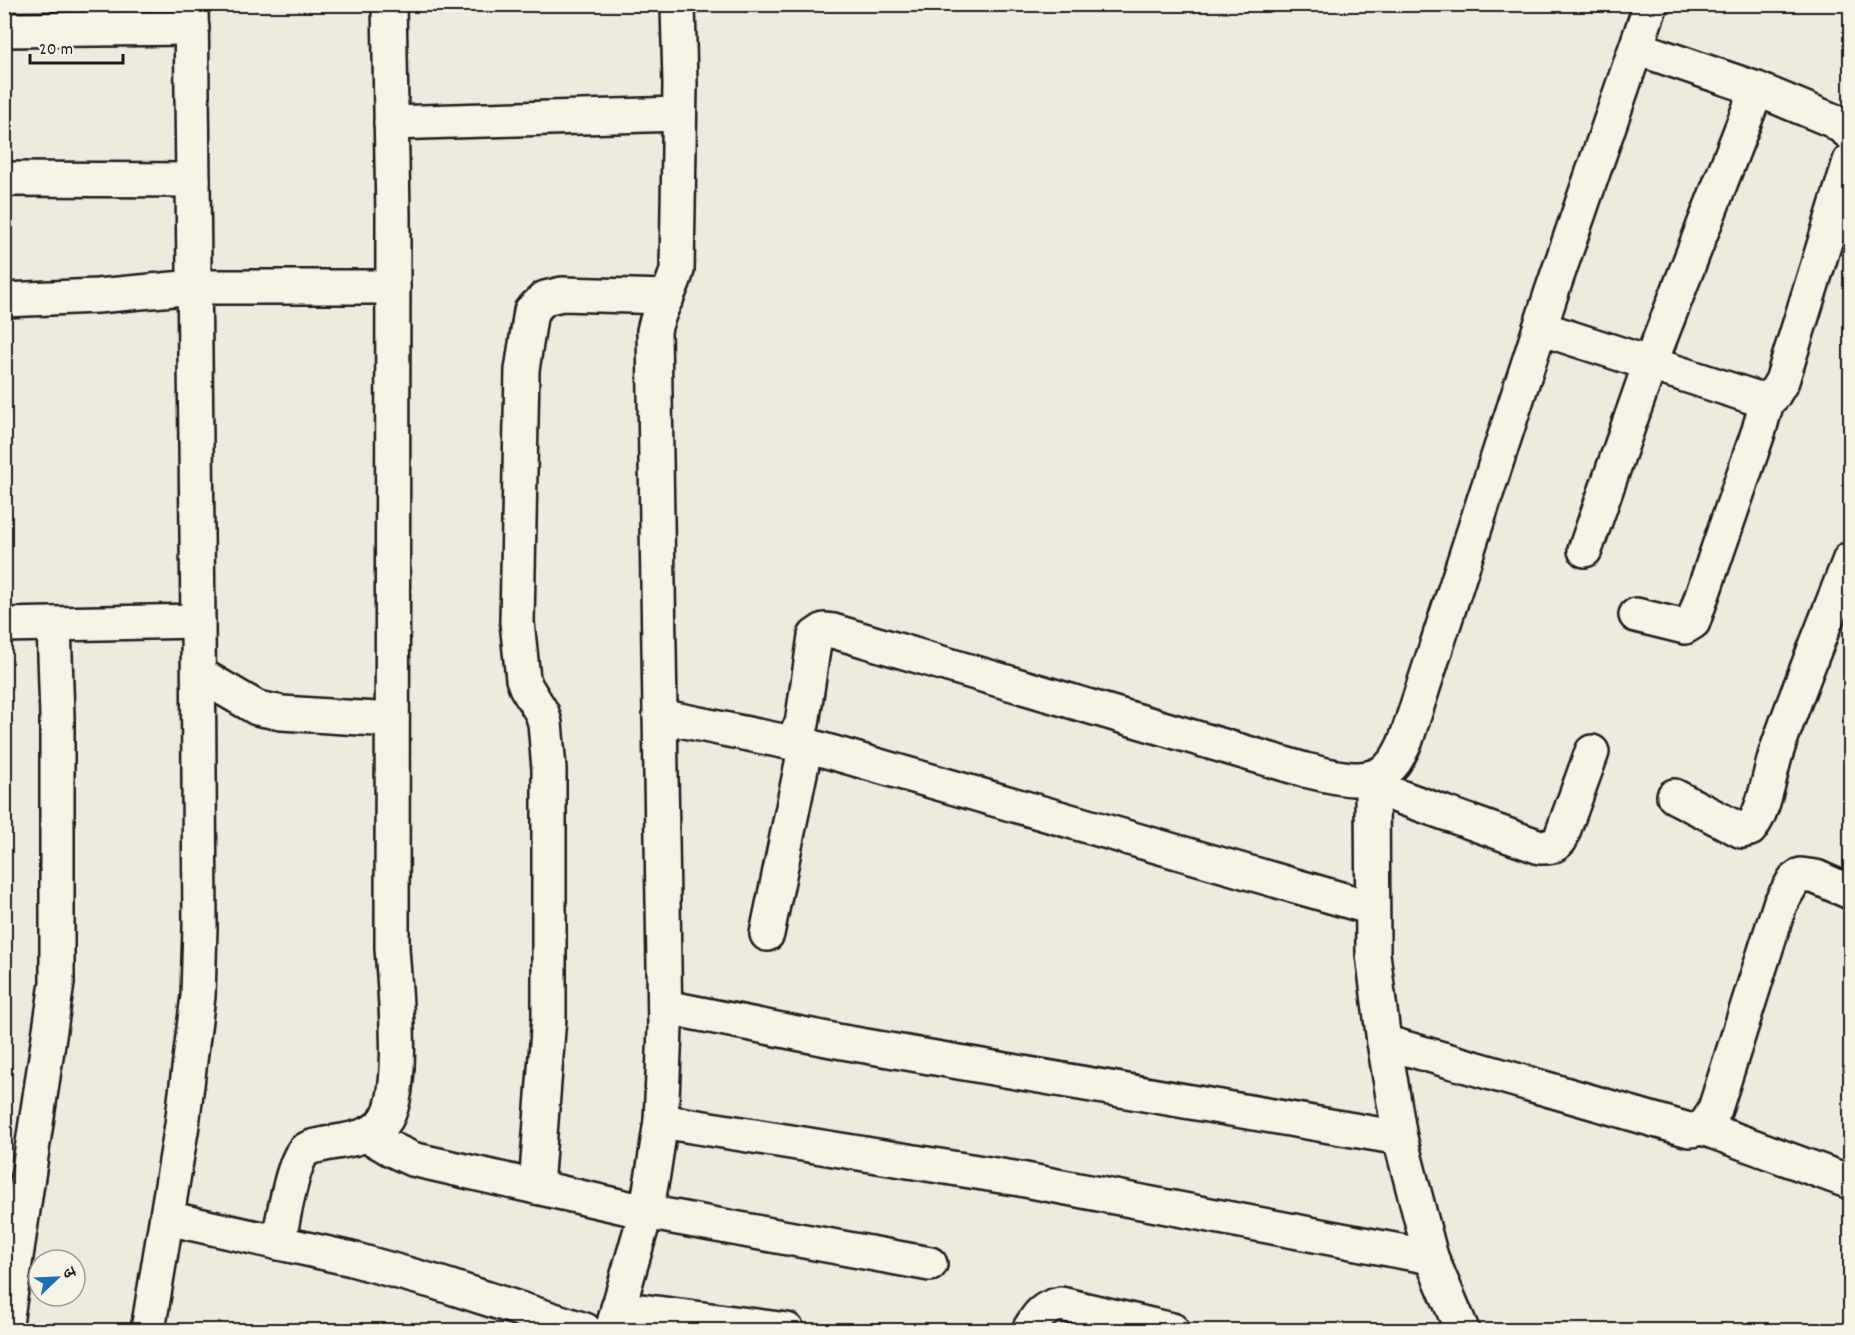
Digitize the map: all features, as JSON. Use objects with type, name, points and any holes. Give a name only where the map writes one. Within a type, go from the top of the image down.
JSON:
[{"type":"street","points":[[278,1243],[296,1168],[303,1153],[311,1147],[367,1135],[377,1129],[390,1112],[395,1092],[397,1066],[392,947],[393,287],[389,4]]},
{"type":"street","points":[[678,4],[679,114],[676,270],[667,297],[659,310],[654,331],[664,1007],[661,1121],[646,1212],[615,1319],[787,1330]]},
{"type":"street","points":[[1462,1330],[1431,1257],[1401,1138],[1384,1042],[1373,954],[1371,783],[1394,762],[1406,740],[1540,328],[1651,4]]},
{"type":"street","points":[[4,30],[192,16],[200,927],[198,996],[182,1125],[148,1330]]},
{"type":"street","points":[[1637,48],[1757,89],[1834,121],[1851,133]]},
{"type":"street","points":[[1585,550],[1650,364],[1757,89]]},
{"type":"street","points":[[391,123],[679,114]]},
{"type":"street","points":[[1540,328],[1759,399],[1776,394],[1851,161]]},
{"type":"street","points":[[4,179],[194,180]]},
{"type":"street","points":[[4,300],[97,296],[195,287],[393,287]]},
{"type":"street","points":[[536,1188],[549,1017],[549,769],[545,723],[542,713],[526,687],[521,666],[517,622],[522,370],[527,326],[531,311],[546,298],[562,294],[667,297]]},
{"type":"street","points":[[1636,615],[1685,627],[1693,622],[1768,398]]},
{"type":"street","points":[[1674,796],[1742,831],[1750,829],[1755,823],[1777,749],[1851,559]]},
{"type":"street","points":[[4,625],[198,621]]},
{"type":"street","points":[[5,1330],[14,1199],[57,983],[57,717],[54,624]]},
{"type":"street","points":[[767,934],[800,741],[814,639],[817,633],[824,630],[1305,770],[1371,783],[1540,847],[1555,845],[1560,840],[1592,752]]},
{"type":"street","points":[[198,674],[257,708],[282,713],[392,720]]},
{"type":"street","points":[[660,716],[787,742],[800,741],[1372,908]]},
{"type":"street","points":[[1703,1128],[1708,1124],[1714,1109],[1780,904],[1794,880],[1801,875],[1816,878],[1851,892]]},
{"type":"street","points":[[664,1007],[837,1041],[1401,1138]]},
{"type":"street","points":[[1384,1042],[1689,1130],[1703,1128],[1851,1182]]},
{"type":"street","points":[[661,1121],[1020,1179],[1431,1257]]},
{"type":"street","points":[[367,1135],[412,1159],[536,1188],[646,1212],[930,1264]]},
{"type":"street","points":[[167,1218],[352,1259],[425,1279],[585,1330]]},
{"type":"street","points":[[1029,1330],[1041,1312],[1051,1306],[1060,1305],[1172,1330]]}]
